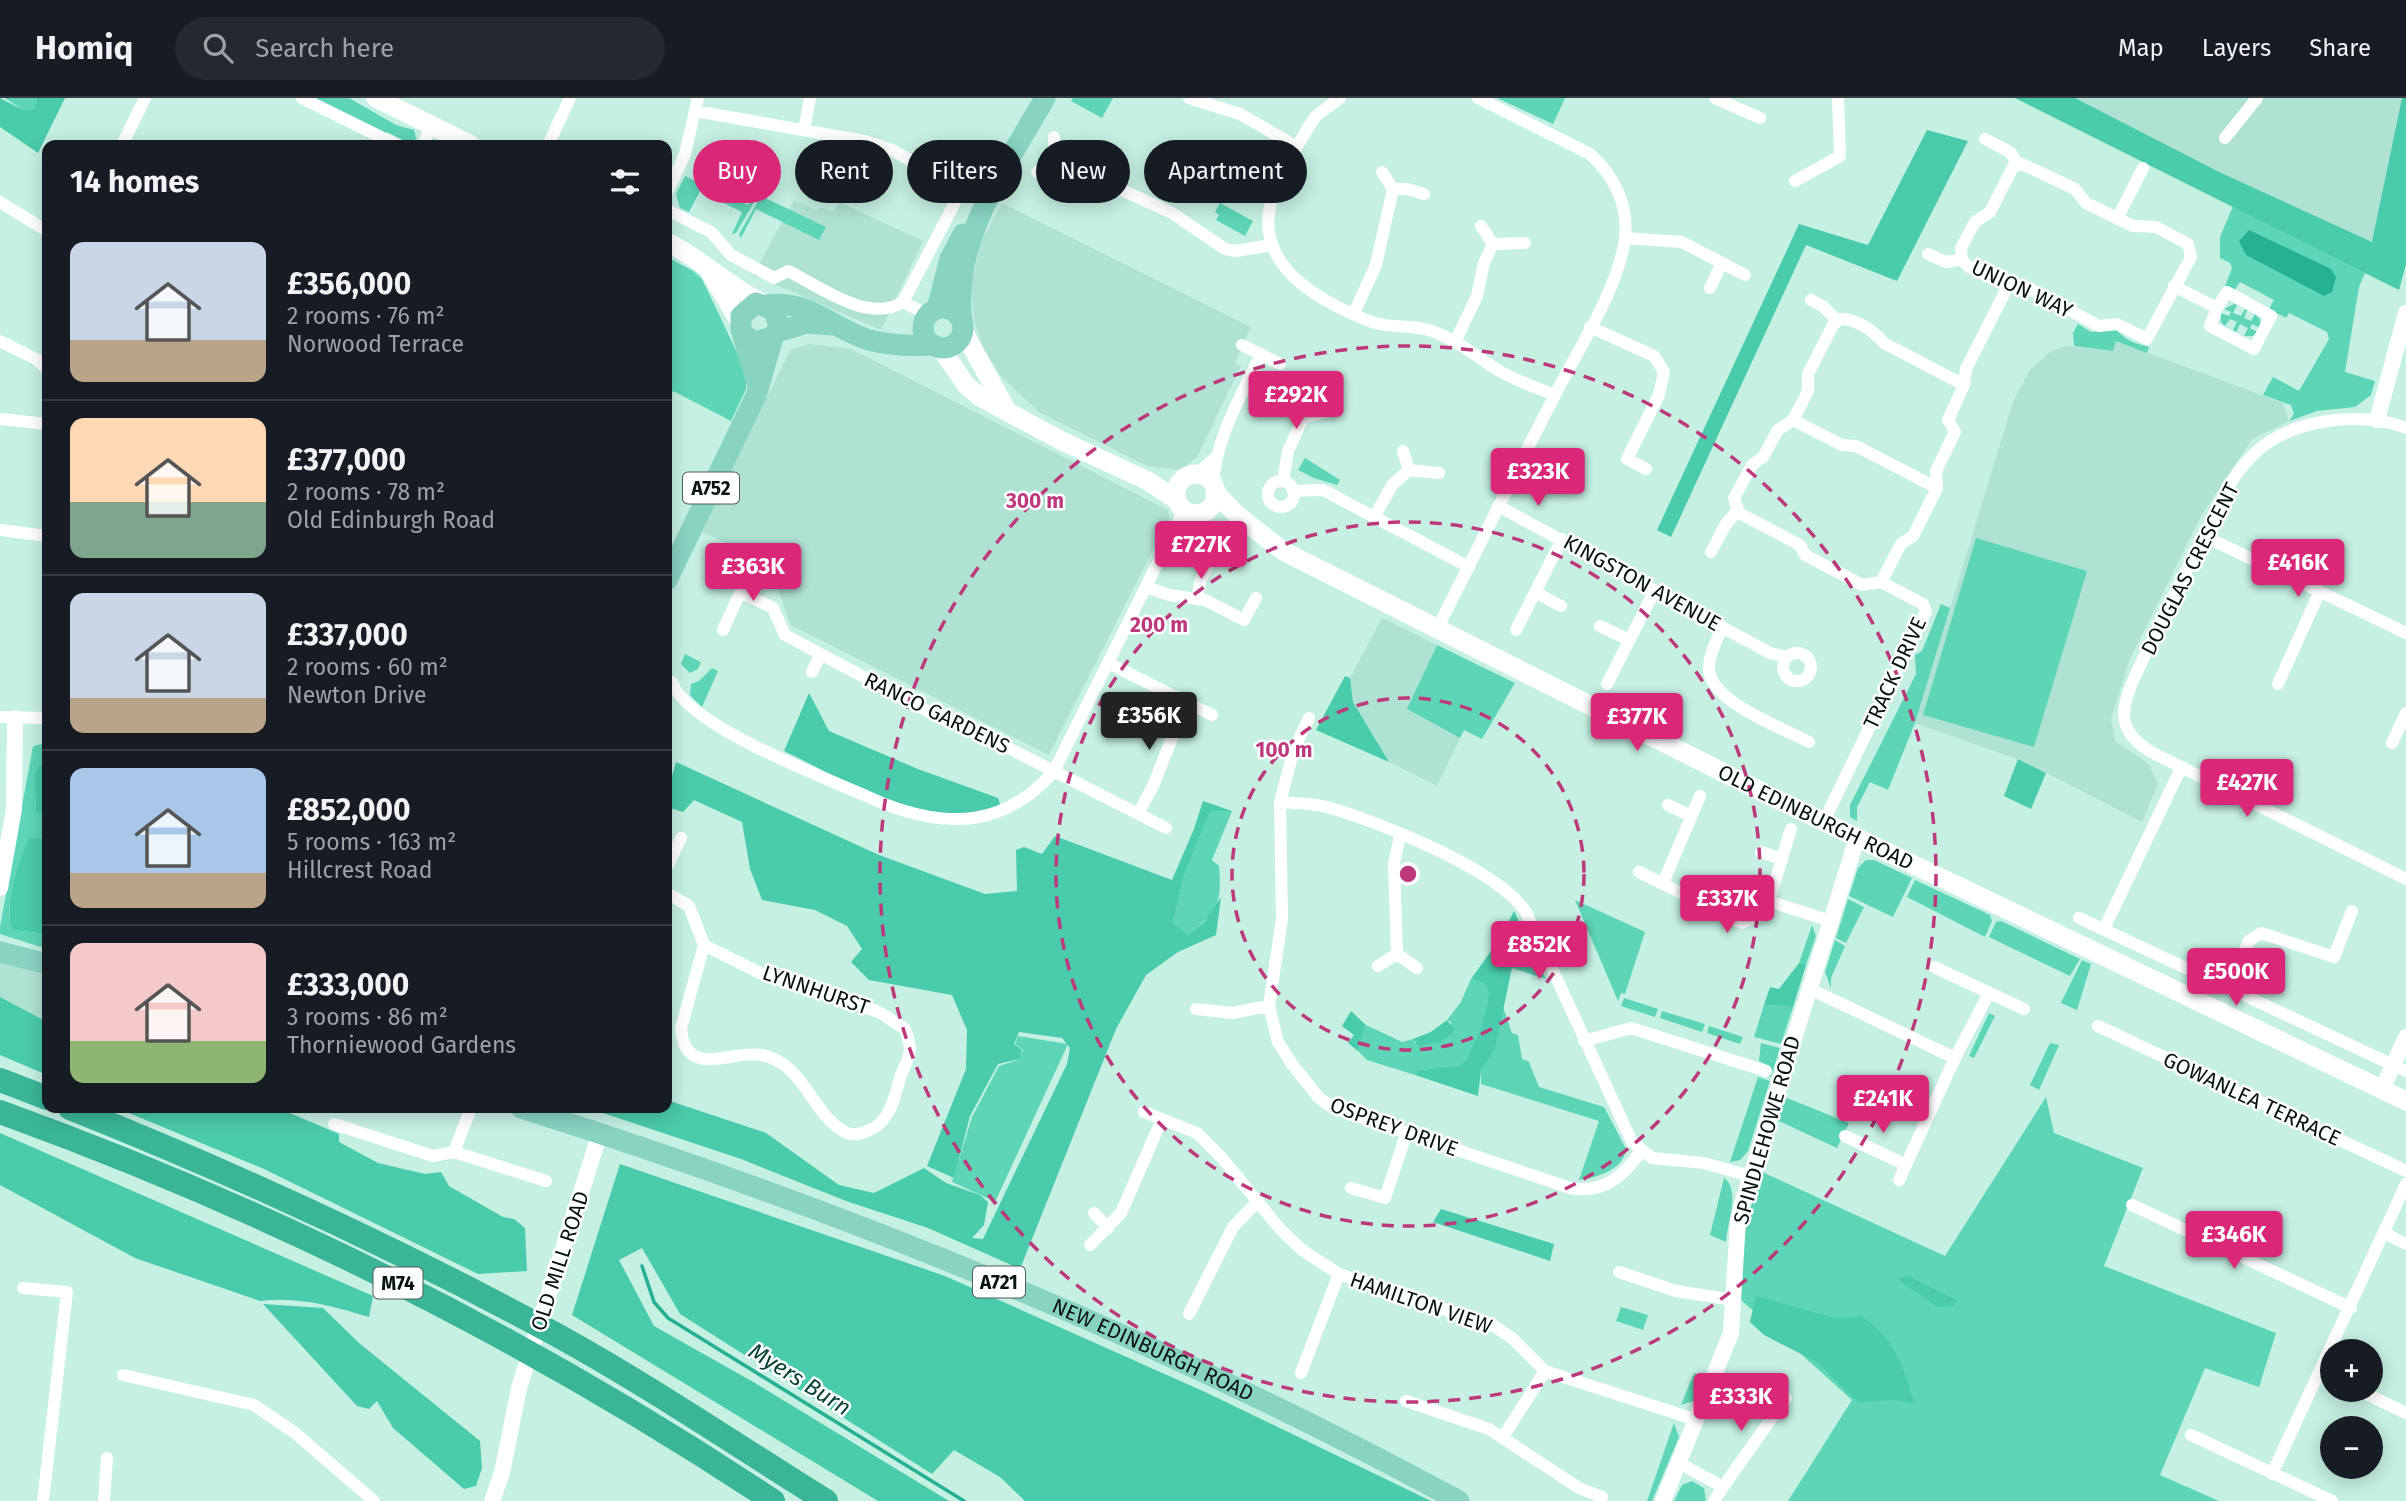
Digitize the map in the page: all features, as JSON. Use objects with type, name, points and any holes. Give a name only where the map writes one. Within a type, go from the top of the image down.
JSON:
[{"type":"highway","points":[[0,1080],[42,1096]]},
{"type":"highway","name":"M74","points":[[0,1112],[210,1193],[375,1271],[534,1353],[690,1446],[773,1501]]},
{"type":"highway","name":"M74","points":[[82,1113],[224,1171],[381,1244],[545,1329],[826,1501]]},
{"type":"main road","points":[[376,98],[460,140]]},
{"type":"main road","points":[[1021,140],[1045,98]]},
{"type":"main road","points":[[986,203],[966,229],[950,259],[929,317],[926,337],[937,346],[966,385],[980,397],[1062,441],[1149,481],[1195,514],[1206,511],[1237,515]]},
{"type":"main road","points":[[742,329],[749,306],[790,304],[811,310],[834,325],[882,342],[901,346],[937,346],[957,342],[962,326],[960,283],[966,253],[986,203]]},
{"type":"main road","points":[[672,245],[703,261],[739,291],[765,304],[777,314],[775,335]]},
{"type":"main road","points":[[703,261],[742,329],[758,386]]},
{"type":"main road","points":[[882,342],[909,335],[929,317],[954,311],[984,374],[1007,410]]},
{"type":"main road","points":[[742,329],[755,342],[807,323],[834,325]]},
{"type":"main road","name":"A752","points":[[672,569],[758,386],[775,335]]},
{"type":"main road","points":[[1149,481],[1190,476]]},
{"type":"main road","points":[[1180,505],[1178,485],[1190,476]]},
{"type":"main road","name":"OLD EDINBURGH ROAD","points":[[1190,476],[1206,477],[1237,515],[1283,551],[1857,838],[2406,1101]]},
{"type":"main road","points":[[1206,511],[1214,503],[1214,489]]},
{"type":"main road","points":[[0,952],[42,963]]},
{"type":"main road","name":"NEW EDINBURGH ROAD","points":[[537,1113],[669,1154],[937,1254],[1109,1329],[1384,1460],[1459,1501]]},
{"type":"street","points":[[124,140],[145,98]]},
{"type":"street","points":[[302,98],[387,140]]},
{"type":"street","points":[[550,140],[569,98]]},
{"type":"street","points":[[804,130],[810,98]]},
{"type":"street","points":[[1189,98],[1248,118],[1285,140]]},
{"type":"street","points":[[1301,140],[1316,116],[1340,98]]},
{"type":"street","points":[[1437,629],[1590,327],[1615,274],[1625,238],[1624,213],[1614,183],[1604,167],[1590,154],[1478,98]]},
{"type":"street","points":[[1715,98],[1760,118]]},
{"type":"street","points":[[1795,181],[1840,156],[1838,98]]},
{"type":"street","points":[[2225,138],[2257,98]]},
{"type":"street","points":[[672,181],[685,154],[697,105],[882,146],[907,159]]},
{"type":"street","points":[[425,140],[431,126]]},
{"type":"street","name":"UNION WAY","points":[[1985,139],[2010,152],[2018,165]]},
{"type":"street","name":"UNION WAY","points":[[2018,165],[2032,166],[2075,188],[2086,203],[2117,219],[2133,226],[2157,227],[2188,244],[2190,257],[2147,339],[2117,324],[2099,326],[2026,287],[2008,286],[1969,267],[1962,258],[1961,248],[1975,222],[1990,212],[2010,173],[2018,165]]},
{"type":"street","points":[[2117,219],[2143,168]]},
{"type":"street","points":[[1353,313],[1379,256],[1393,189],[1382,172]]},
{"type":"street","points":[[1393,189],[1407,188],[1424,194]]},
{"type":"street","points":[[1130,194],[1172,214],[1225,249],[1236,251],[1271,245]]},
{"type":"street","points":[[0,202],[42,228]]},
{"type":"street","points":[[672,212],[711,232],[731,255],[774,278],[788,271],[868,309],[888,309],[903,302],[955,203]]},
{"type":"street","points":[[1271,203],[1268,226],[1271,245],[1278,261],[1299,284],[1382,325],[1424,328],[1455,342],[1509,376],[1555,395]]},
{"type":"street","points":[[1481,226],[1493,244]]},
{"type":"street","points":[[1625,238],[1682,242],[1745,275]]},
{"type":"street","points":[[1493,244],[1525,243]]},
{"type":"street","points":[[1455,342],[1477,296],[1484,263],[1493,244]]},
{"type":"street","name":"UNION WAY","points":[[1928,254],[1946,262],[1962,258]]},
{"type":"street","points":[[1710,288],[1722,263]]},
{"type":"street","points":[[1881,582],[1901,544],[1913,536],[1937,488],[1936,471],[1955,432],[1948,419],[1964,385],[1966,369],[2008,286]]},
{"type":"street","points":[[2174,286],[2217,308]]},
{"type":"street","points":[[2227,292],[2272,316],[2254,349],[2210,326],[2217,308],[2227,292]]},
{"type":"street","points":[[1811,300],[1824,307],[1837,321]]},
{"type":"street","points":[[903,302],[929,317]]},
{"type":"street","points":[[2377,420],[2406,313]]},
{"type":"street","points":[[1837,321],[1849,320],[1877,333],[1884,343],[1964,385]]},
{"type":"street","points":[[1711,552],[1737,510],[1734,498],[1752,465],[1763,457],[1777,430],[1793,420],[1808,391],[1808,374],[1837,321]]},
{"type":"street","points":[[1590,327],[1654,356],[1664,372],[1659,395],[1627,459],[1646,469]]},
{"type":"street","points":[[0,341],[42,364]]},
{"type":"street","points":[[1242,345],[1280,364]]},
{"type":"street","points":[[1214,489],[1215,458],[1261,354]]},
{"type":"street","points":[[1283,481],[1287,450],[1304,416],[1298,396]]},
{"type":"street","points":[[1304,416],[1326,412]]},
{"type":"street","points":[[0,419],[42,423]]},
{"type":"street","points":[[1793,420],[1842,445],[1856,446],[1937,488]]},
{"type":"street","name":"DOUGLAS CRESCENT","points":[[2181,768],[2136,741],[2125,722],[2126,701],[2165,612],[2227,488],[2252,456],[2270,443],[2325,421],[2377,420],[2406,428]]},
{"type":"street","points":[[1402,451],[1409,470]]},
{"type":"street","points":[[1190,476],[1215,458]]},
{"type":"street","points":[[1375,516],[1392,485],[1409,470],[1439,473]]},
{"type":"street","points":[[1283,481],[1293,491],[1293,499],[1287,505],[1272,503],[1269,497],[1270,487],[1283,481]]},
{"type":"street","points":[[1293,491],[1323,490],[1469,567]]},
{"type":"street","points":[[672,684],[678,697],[687,706],[726,732],[902,811],[955,820],[991,816],[1027,797],[1054,771],[1146,587],[1180,505]]},
{"type":"street","name":"KINGSTON AVENUE","points":[[1498,506],[1722,628],[1770,653],[1787,657]]},
{"type":"street","name":"TRACK DRIVE","points":[[1737,510],[1800,545],[1805,555],[1861,585],[1881,582],[1923,604],[1926,614],[1824,821]]},
{"type":"street","points":[[0,530],[42,535]]},
{"type":"street","points":[[2204,536],[2406,633]]},
{"type":"street","points":[[1516,629],[1562,539]]},
{"type":"street","points":[[1197,597],[1200,579],[1212,558]]},
{"type":"street","points":[[723,629],[754,562]]},
{"type":"street","points":[[1146,587],[1169,595],[1197,597],[1244,620],[1255,598]]},
{"type":"street","points":[[2277,684],[2320,591]]},
{"type":"street","name":"RANCO GARDENS","points":[[740,592],[769,604],[785,635],[937,717],[967,727],[1166,828]]},
{"type":"street","points":[[1607,684],[1654,592]]},
{"type":"street","points":[[1535,593],[1561,606]]},
{"type":"street","points":[[1600,626],[1629,640]]},
{"type":"street","points":[[1722,628],[1712,651],[1709,671],[1717,687],[1730,702],[1810,742]]},
{"type":"street","points":[[812,672],[821,654]]},
{"type":"street","points":[[1108,663],[1212,715]]},
{"type":"street","points":[[1138,814],[1153,786],[1186,703]]},
{"type":"street","points":[[2392,743],[2406,713]]},
{"type":"street","points":[[0,885],[14,808],[8,718],[42,719]]},
{"type":"street","name":"OSPREY DRIVE","points":[[1309,718],[1294,749],[1280,802],[1282,919],[1269,1006],[1278,1041],[1319,1098],[1333,1108],[1406,1135],[1583,1190],[1607,1185],[1618,1178],[1641,1151]]},
{"type":"street","points":[[2105,929],[2181,768],[2406,878]]},
{"type":"street","points":[[1663,883],[1683,842],[1700,796]]},
{"type":"street","points":[[1280,802],[1321,806],[1425,843],[1456,858],[1521,905],[1620,1121],[1641,1151],[1665,1161],[1703,1163],[1750,1176]]},
{"type":"street","points":[[1668,805],[1691,816]]},
{"type":"street","points":[[1639,872],[1742,923],[1762,915],[1769,901],[1791,829]]},
{"type":"street","points":[[1397,954],[1394,864],[1400,836]]},
{"type":"street","points":[[672,857],[681,838]]},
{"type":"street","name":"SPINDLEHOWE ROAD","points":[[1663,1501],[1731,1333],[1738,1221],[1857,838]]},
{"type":"street","points":[[1761,852],[1782,859]]},
{"type":"street","points":[[672,896],[689,906],[704,945]]},
{"type":"street","points":[[1769,901],[1830,921]]},
{"type":"street","points":[[2228,985],[2249,940],[2261,933],[2334,957],[2353,911]]},
{"type":"street","points":[[2079,918],[2400,1067]]},
{"type":"street","name":"LYNNHURST","points":[[704,945],[762,974],[879,1012],[905,1029],[910,1049],[887,1117],[878,1127],[859,1135],[848,1134],[833,1123],[788,1066],[761,1054],[704,1060],[690,1052],[682,1040],[681,1028],[704,945]]},
{"type":"street","points":[[1378,966],[1397,954]]},
{"type":"street","points":[[1397,954],[1417,968]]},
{"type":"street","points":[[1934,967],[2024,1009]]},
{"type":"street","points":[[1810,989],[1955,1058]]},
{"type":"street","points":[[1899,1180],[1955,1058],[1989,993]]},
{"type":"street","points":[[1196,1009],[1232,1013],[1269,1006]]},
{"type":"street","name":"GOWANLEA TERRACE","points":[[2098,1026],[2406,1171]]},
{"type":"street","points":[[1584,1041],[1631,1028],[1766,1071]]},
{"type":"street","points":[[2382,1088],[2400,1067],[2406,1037]]},
{"type":"street","name":"HAMILTON VIEW","points":[[1144,1112],[1198,1133],[1302,1250],[1339,1274],[1494,1326],[1512,1338],[1545,1371],[1697,1420]]},
{"type":"street","points":[[454,1153],[469,1113]]},
{"type":"street","points":[[1090,1245],[1121,1213],[1162,1119]]},
{"type":"street","points":[[334,1124],[433,1156],[454,1153],[546,1181]]},
{"type":"street","name":"OLD MILL ROAD","points":[[492,1501],[502,1474],[519,1388],[600,1133]]},
{"type":"street","points":[[1351,1188],[1385,1198],[1406,1135]]},
{"type":"street","points":[[1845,1136],[1906,1165]]},
{"type":"street","points":[[2340,1339],[2406,1184]]},
{"type":"street","points":[[1189,1314],[1233,1227],[1257,1202]]},
{"type":"street","points":[[2132,1205],[2351,1308]]},
{"type":"street","points":[[1094,1213],[1108,1228]]},
{"type":"street","points":[[2384,1233],[2406,1244]]},
{"type":"street","points":[[1619,1272],[1676,1291],[1734,1300]]},
{"type":"street","points":[[1301,1373],[1339,1274]]},
{"type":"street","points":[[23,1288],[67,1292],[43,1501]]},
{"type":"street","points":[[1503,1437],[1545,1371]]},
{"type":"street","points":[[124,1375],[254,1405],[295,1433],[374,1501]]},
{"type":"street","points":[[2272,1475],[2320,1387]]},
{"type":"street","points":[[1714,1501],[1786,1398]]},
{"type":"street","points":[[1406,1401],[1489,1429],[1578,1488],[1602,1497]]},
{"type":"street","points":[[2383,1402],[2406,1413]]},
{"type":"street","points":[[2191,1436],[2332,1501]]},
{"type":"street","points":[[104,1501],[107,1458]]},
{"type":"street","points":[[1679,1462],[1723,1487]]},
{"type":"street","points":[[1574,1501],[1578,1488]]},
{"type":"shaded area","points":[[0,98],[23,110],[34,109],[37,98],[65,98],[42,140],[38,153],[0,127]]},
{"type":"shaded area","points":[[5,98],[37,98],[34,109],[23,110]]},
{"type":"shaded area","points":[[312,98],[349,98],[396,125],[414,130],[416,139],[403,140],[387,132],[385,135]]},
{"type":"shaded area","points":[[1073,98],[1113,98],[1102,118],[1071,101]]},
{"type":"shaded area","points":[[1497,98],[1565,98],[1553,124]]},
{"type":"shaded area","points":[[2015,98],[2406,98],[2406,264],[2399,290]]},
{"type":"shaded area","points":[[2015,98],[2075,98],[2219,172],[2372,242],[2402,98],[2406,98],[2406,264],[2399,290]]},
{"type":"shaded area","points":[[1927,130],[1968,141],[1897,281],[1806,245],[1671,537],[1657,530],[1799,224],[1868,245]]},
{"type":"shaded area","points":[[685,176],[693,180],[694,203],[689,212],[680,208],[676,194]]},
{"type":"shaded area","points":[[794,200],[795,203],[815,210],[822,208],[834,212],[841,203],[923,241],[881,330],[753,275]]},
{"type":"shaded area","points":[[724,203],[754,203],[736,233],[732,234],[742,212]]},
{"type":"shaded area","points":[[757,203],[776,203],[826,227],[819,240],[756,209],[741,238],[739,234]]},
{"type":"shaded area","points":[[1002,203],[1251,327],[1235,363],[1241,366],[1197,457],[1181,470],[1147,466],[1039,412],[1000,375],[982,345],[975,324],[971,286],[982,240]]},
{"type":"shaded area","points":[[1220,203],[1253,221],[1245,236],[1216,220],[1219,215],[1215,212]]},
{"type":"shaded area","points":[[2233,206],[2365,273],[2359,287],[2345,372],[2375,381],[2371,395],[2355,407],[2317,411],[2289,421],[2294,414],[2291,405],[2263,395],[2273,377],[2299,391],[2329,339],[2327,332],[2289,313],[2286,318],[2269,309],[2274,300],[2240,282],[2234,291],[2225,286],[2232,268],[2230,263],[2220,258],[2220,237]]},
{"type":"shaded area","points":[[2249,230],[2331,269],[2336,277],[2332,292],[2324,296],[2246,255],[2239,241]]},
{"type":"shaded area","points":[[672,260],[702,279],[744,367],[746,379],[746,389],[731,421],[673,391]]},
{"type":"shaded area","points":[[2237,305],[2233,313],[2241,316],[2245,309],[2244,318],[2251,321],[2255,314],[2260,319],[2260,328],[2252,324],[2250,328],[2258,332],[2253,336],[2244,336],[2248,328],[2240,324],[2236,332],[2233,330],[2237,322],[2230,319],[2225,326],[2221,322],[2221,313],[2229,316],[2231,312],[2224,309]]},
{"type":"shaded area","points":[[2078,324],[2091,332],[2115,329],[2130,341],[2149,347],[2147,353],[2116,341],[2113,351],[2074,346],[2073,333]]},
{"type":"shaded area","points":[[2116,341],[2283,403],[2289,421],[2252,439],[2201,516],[2129,661],[2111,719],[2116,742],[2149,764],[2158,784],[2142,822],[2023,761],[1915,723],[2013,402],[2029,371],[2050,352],[2065,346],[2113,351]]},
{"type":"shaded area","points":[[809,344],[851,349],[1168,510],[1169,518],[1049,755],[791,625],[766,558],[757,557],[702,532],[790,350]]},
{"type":"shaded area","points":[[1305,458],[1340,480],[1337,485],[1298,470]]},
{"type":"shaded area","points":[[1976,538],[2087,571],[2034,747],[1923,715]]},
{"type":"shaded area","points":[[1941,604],[1950,608],[1915,723],[1888,790],[1870,782],[1857,807],[1857,821],[1850,817],[1850,805],[1916,674],[1915,655],[1922,651]]},
{"type":"shaded area","points":[[1382,618],[1437,645],[1407,709],[1460,738],[1437,786],[1389,762],[1353,702],[1350,678]]},
{"type":"shaded area","points":[[1437,645],[1515,683],[1482,739],[1464,730],[1460,738],[1407,709]]},
{"type":"shaded area","points":[[685,654],[701,662],[698,669],[690,673],[681,664]]},
{"type":"shaded area","points":[[712,668],[718,671],[702,707],[690,695],[691,684],[699,681]]},
{"type":"shaded area","points":[[1345,676],[1350,678],[1353,702],[1389,762],[1316,730]]},
{"type":"shaded area","points":[[809,693],[829,731],[918,769],[998,798],[1001,807],[969,814],[921,810],[873,794],[784,751]]},
{"type":"shaded area","points":[[42,744],[42,763],[34,773],[36,812],[42,811],[42,838],[29,837],[21,857],[11,896],[10,921],[12,930],[42,933],[42,947],[0,934],[33,746]]},
{"type":"shaded area","points":[[2018,759],[2046,773],[2031,809],[2004,796]]},
{"type":"shaded area","points":[[676,762],[879,855],[985,894],[1017,891],[1016,850],[1024,847],[1042,854],[1055,836],[1172,880],[1203,801],[1232,811],[1210,812],[1184,876],[1173,923],[1188,935],[1204,922],[1221,897],[1216,935],[1178,952],[1146,975],[1116,1029],[1020,1269],[928,1228],[846,1201],[741,1159],[603,1113],[672,1113],[672,1102],[766,1133],[839,1185],[874,1193],[924,1168],[946,1183],[980,1195],[988,1202],[984,1225],[972,1238],[983,1239],[1067,1064],[1070,1048],[1062,1038],[1019,1032],[1014,1044],[1022,1050],[1019,1059],[998,1064],[970,1116],[954,1178],[927,1166],[966,1069],[967,1030],[952,995],[869,980],[851,962],[862,949],[847,926],[815,910],[762,900],[750,869],[742,822],[694,800],[683,812],[672,809],[672,776]]},
{"type":"shaded area","points":[[42,763],[42,812],[36,813],[34,773]]},
{"type":"shaded area","points":[[1232,811],[1212,860],[1219,866],[1220,889],[1216,905],[1206,919],[1188,935],[1173,923],[1184,876],[1210,812]]},
{"type":"shaded area","points":[[29,837],[42,838],[42,933],[12,930],[11,896]]},
{"type":"shaded area","points":[[1866,860],[1874,860],[1912,878],[1893,917],[1849,896],[1858,868]]},
{"type":"shaded area","points":[[1915,880],[1990,915],[1992,921],[1985,937],[1907,897]]},
{"type":"shaded area","points":[[1848,899],[1864,907],[1846,943],[1836,938]]},
{"type":"shaded area","points":[[1575,900],[1645,932],[1625,994],[1621,993],[1618,1001]]},
{"type":"shaded area","points":[[1514,911],[1527,938],[1525,957],[1514,958],[1495,1049],[1481,1071],[1478,1096],[1415,1075],[1419,1070],[1460,1066],[1467,1059],[1481,1029],[1489,994],[1485,984],[1471,979],[1501,937]]},
{"type":"shaded area","points":[[2001,921],[2080,959],[2070,976],[1989,937],[1996,922]]},
{"type":"shaded area","points":[[1812,925],[1816,936],[1806,965],[1799,963]]},
{"type":"shaded area","points":[[1527,938],[1546,979],[1512,968],[1514,958],[1525,956]]},
{"type":"shaded area","points":[[1835,940],[1845,946],[1831,978],[1831,988],[1825,972]]},
{"type":"shaded area","points":[[2082,960],[2091,964],[2077,1010],[2061,1003]]},
{"type":"shaded area","points":[[0,962],[42,975],[42,1034],[0,1016]]},
{"type":"shaded area","points":[[1799,963],[1806,965],[1793,1007],[1764,1005],[1770,987],[1779,989]]},
{"type":"shaded area","points":[[1471,979],[1485,984],[1489,1001],[1475,1045],[1459,1066],[1419,1070],[1415,1075],[1367,1060],[1358,1051],[1366,1025],[1402,1042],[1413,1039],[1415,1043],[1452,1023],[1447,1020],[1461,1002]]},
{"type":"shaded area","points":[[0,997],[42,1019],[42,1073],[0,1055]]},
{"type":"shaded area","points":[[1624,998],[1658,1009],[1655,1017],[1621,1006]]},
{"type":"shaded area","points":[[1764,1005],[1793,1007],[1781,1044],[1754,1037]]},
{"type":"shaded area","points":[[1503,1007],[1512,1033],[1518,1035],[1522,1059],[1529,1062],[1539,1087],[1604,1107],[1626,1149],[1615,1167],[1601,1175],[1579,1180],[1599,1121],[1481,1084],[1481,1071],[1495,1048]]},
{"type":"shaded area","points":[[1351,1011],[1366,1025],[1358,1051],[1348,1043],[1354,1035],[1342,1026]]},
{"type":"shaded area","points":[[1662,1011],[1705,1024],[1702,1032],[1660,1018]]},
{"type":"shaded area","points":[[1989,1013],[1995,1016],[1974,1058],[1969,1056]]},
{"type":"shaded area","points":[[1447,1020],[1455,1030],[1441,1042],[1419,1046],[1413,1039],[1431,1032]]},
{"type":"shaded area","points":[[1709,1026],[1743,1037],[1740,1044],[1707,1033]]},
{"type":"shaded area","points":[[1018,1036],[1068,1044],[996,1200],[998,1203],[952,1182],[972,1117],[999,1066],[1017,1060],[1023,1050],[1015,1044]]},
{"type":"shaded area","points":[[1761,1043],[1780,1048],[1771,1077],[1767,1076],[1769,1066],[1759,1061]]},
{"type":"shaded area","points":[[2050,1043],[2059,1045],[2039,1090],[2030,1085]]},
{"type":"shaded area","points":[[1758,1077],[1770,1081],[1748,1151],[1740,1160],[1730,1162]]},
{"type":"shaded area","points":[[2046,1097],[2054,1133],[2143,1168],[2104,1266],[2276,1333],[2259,1387],[2205,1368],[2160,1475],[2219,1501],[1788,1501],[1852,1400],[1740,1299],[1745,1230],[1760,1171],[1945,1256]]},
{"type":"shaded area","points":[[1787,1098],[1849,1123],[1837,1148],[1777,1120]]},
{"type":"shaded area","points":[[129,1113],[290,1113],[339,1134],[339,1142],[378,1163],[425,1174],[441,1172],[449,1186],[503,1217],[514,1219],[525,1228],[527,1271],[478,1274],[264,1169]]},
{"type":"shaded area","points":[[0,1133],[373,1296],[369,1317],[301,1301],[260,1301],[135,1258],[0,1185]]},
{"type":"shaded area","points":[[620,1164],[945,1276],[1205,1392],[1431,1501],[1025,1501],[1000,1477],[954,1450],[932,1474],[680,1314],[642,1248],[619,1260],[654,1326],[755,1383],[949,1501],[878,1501],[572,1315]]},
{"type":"shaded area","points":[[1724,1178],[1732,1190],[1726,1242],[1710,1235]]},
{"type":"shaded area","points":[[1441,1209],[1554,1244],[1550,1261],[1433,1222]]},
{"type":"shaded area","points":[[1908,1276],[1958,1301],[1954,1305],[1938,1307],[1897,1279]]},
{"type":"shaded area","points":[[1756,1296],[1838,1319],[1861,1316],[1881,1333],[1896,1354],[1914,1403],[1893,1400],[1858,1402],[1817,1362],[1764,1335],[1750,1322]]},
{"type":"shaded area","points":[[263,1304],[323,1308],[359,1343],[480,1441],[482,1468],[476,1486],[464,1489],[393,1428],[377,1401],[369,1409],[357,1406]]},
{"type":"shaded area","points":[[1621,1307],[1648,1315],[1643,1330],[1616,1321]]},
{"type":"shaded area","points":[[1694,1373],[1707,1376],[1694,1401],[1681,1405]]},
{"type":"shaded area","points":[[1674,1423],[1679,1437],[1652,1501],[1647,1501]]},
{"type":"shaded area","points":[[1692,1481],[1704,1488],[1706,1501],[1674,1501],[1682,1485]]},
{"type":"waterway","name":"Myers Burn","points":[[642,1266],[654,1302],[668,1318],[964,1501]]}]
